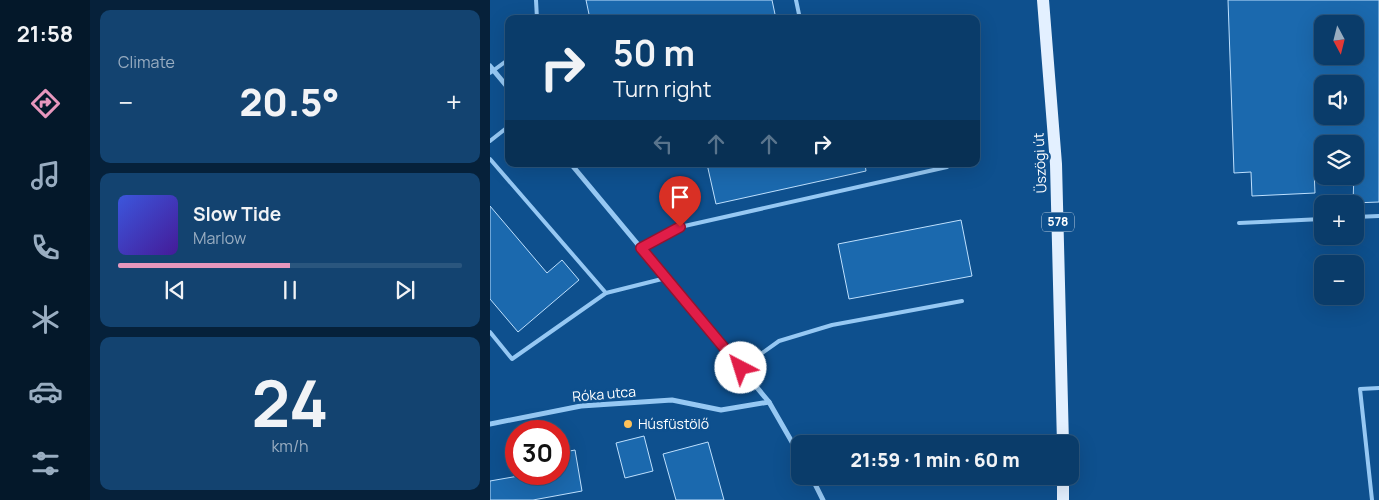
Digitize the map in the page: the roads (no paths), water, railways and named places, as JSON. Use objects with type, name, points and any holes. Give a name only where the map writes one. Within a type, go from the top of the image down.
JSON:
[{"type":"main road","name":"Üszögi út","points":[[1043,0],[1056,164],[1063,435]]},
{"type":"main road","points":[[1063,485],[1063,500]]},
{"type":"street","points":[[491,70],[505,85]]},
{"type":"street","points":[[574,167],[769,402],[791,440]]},
{"type":"street","name":"Róka utca","points":[[490,424],[581,406],[672,400],[721,410],[769,402]]},
{"type":"street","points":[[816,485],[823,500]]},
{"type":"lane","points":[[536,0],[537,15]]},
{"type":"lane","points":[[796,0],[799,15]]},
{"type":"lane","points":[[491,70],[505,61]]},
{"type":"lane","points":[[490,141],[505,129]]},
{"type":"lane","points":[[490,159],[606,292]]},
{"type":"lane","points":[[641,248],[680,227],[947,167]]},
{"type":"lane","points":[[1364,217],[1379,216]]},
{"type":"lane","points":[[1239,223],[1314,219]]},
{"type":"lane","points":[[490,332],[512,359],[606,292],[666,278]]},
{"type":"lane","points":[[741,368],[779,341],[832,325],[962,301]]},
{"type":"lane","points":[[1372,500],[1360,389],[1379,388]]},
{"type":"place","name":"Húsfüstölő","points":[[628,424]]}]
